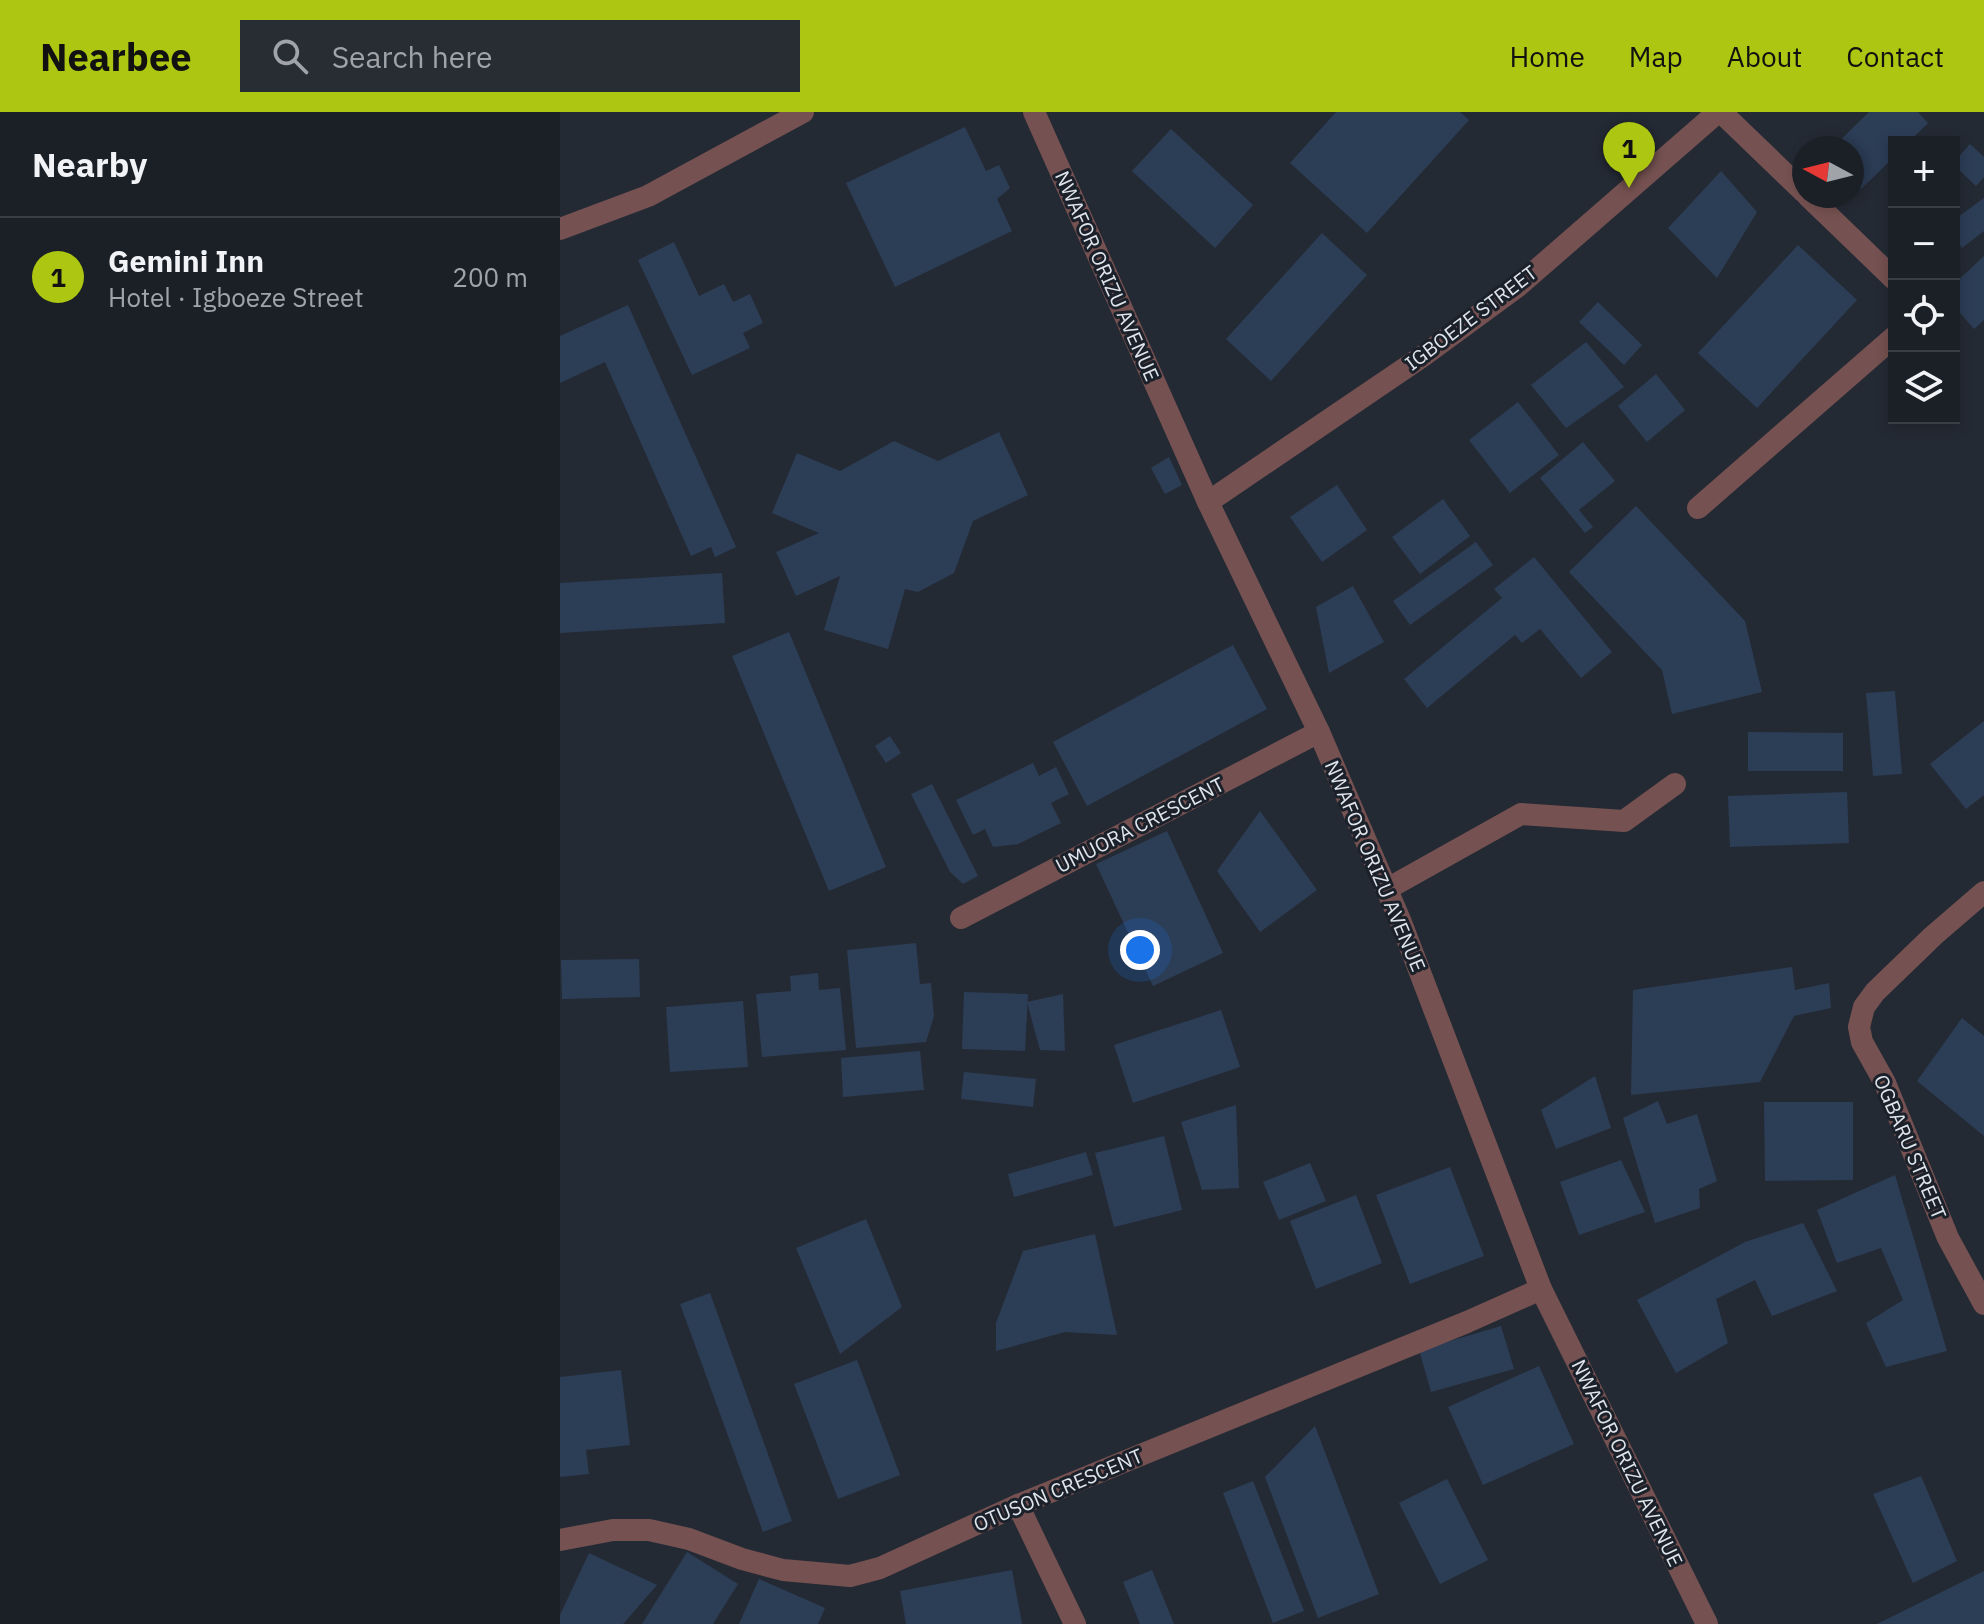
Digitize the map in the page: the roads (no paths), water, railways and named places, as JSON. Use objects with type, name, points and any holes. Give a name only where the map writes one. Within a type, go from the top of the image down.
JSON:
[{"type":"street","points":[[560,229],[648,196],[803,112]]},
{"type":"street","name":"NWAFOR ORIZU AVENUE","points":[[1034,112],[1208,502],[1319,732],[1387,889],[1541,1289],[1707,1624]]},
{"type":"street","points":[[1719,112],[1792,181]]},
{"type":"street","name":"IGBOEZE STREET","points":[[1208,502],[1423,356],[1517,287],[1719,112]]},
{"type":"street","points":[[1820,208],[1888,273]]},
{"type":"street","points":[[1698,508],[1888,342]]},
{"type":"street","name":"UMUORA CRESCENT","points":[[961,918],[1319,732]]},
{"type":"street","points":[[1387,889],[1521,814],[1624,821],[1675,784]]},
{"type":"street","name":"OGBARU STREET","points":[[1984,892],[1875,992],[1864,1007],[1859,1027],[1862,1042],[1885,1083],[1948,1238],[1984,1304]]},
{"type":"street","name":"OTUSON CRESCENT","points":[[560,1540],[613,1530],[649,1530],[689,1539],[783,1570],[850,1576],[880,1568],[1018,1505],[1541,1289]]},
{"type":"street","points":[[1018,1505],[1075,1624]]},
{"type":"place","name":"Gemini Inn","points":[[1629,188]]}]
